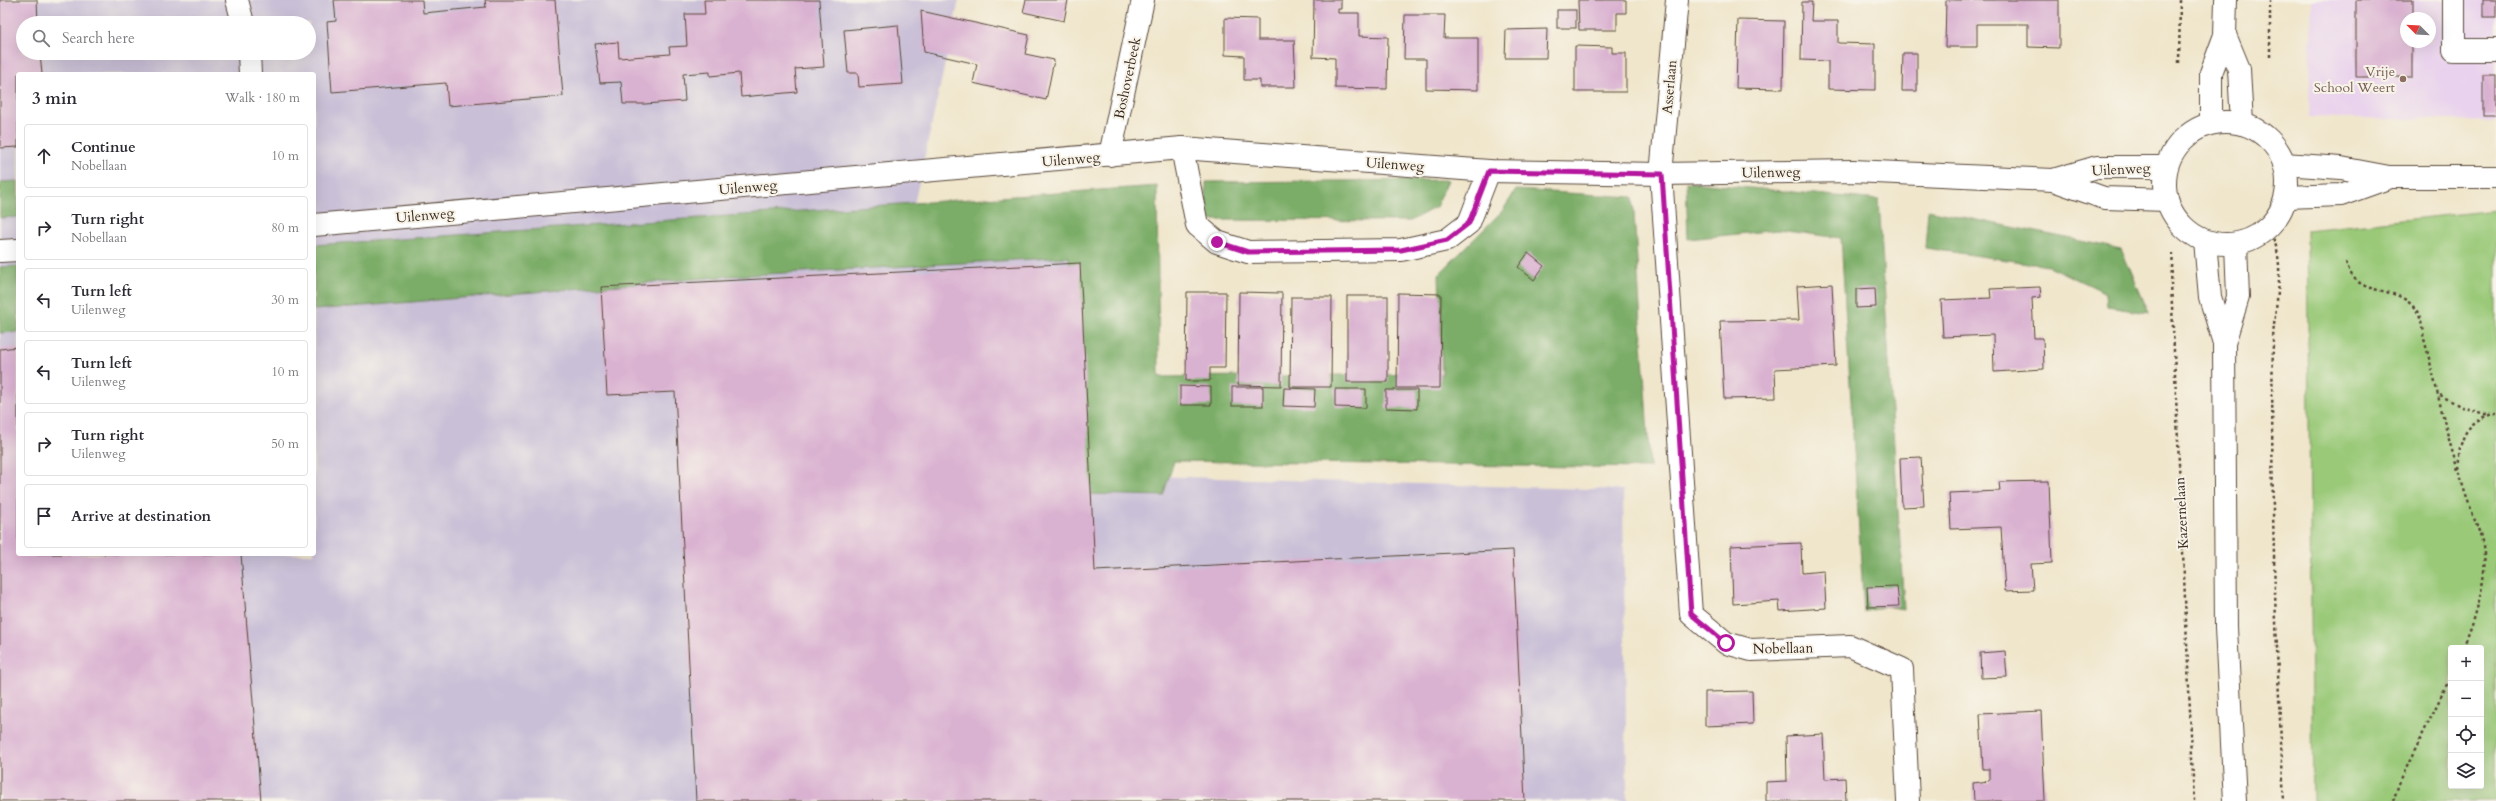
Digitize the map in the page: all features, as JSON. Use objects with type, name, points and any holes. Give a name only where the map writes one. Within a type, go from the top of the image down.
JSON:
[{"type":"street","points":[[238,0],[241,16]]},
{"type":"street","name":"Boshoverbeek","points":[[1110,155],[1143,0]]},
{"type":"street","name":"Asserlaan","points":[[1662,174],[1677,0]]},
{"type":"street","points":[[2211,123],[2212,73],[2225,35],[2226,0]]},
{"type":"street","points":[[2454,0],[2454,50],[2496,50]]},
{"type":"street","points":[[2225,35],[2239,69],[2242,124]]},
{"type":"street","points":[[249,60],[250,72]]},
{"type":"street","points":[[2227,122],[2242,124],[2266,136],[2277,149],[2284,164],[2287,180],[2286,197],[2280,214],[2268,228],[2253,238],[2236,244],[2220,244],[2205,241],[2184,228],[2173,215],[2167,200],[2164,184],[2166,167],[2175,149],[2188,134],[2211,123],[2227,122]]},
{"type":"street","points":[[1182,148],[1197,225],[1217,242],[1248,252],[1401,250],[1447,240],[1469,223],[1489,171]]},
{"type":"street","name":"Uilenweg","points":[[316,225],[1182,148],[1489,171],[1662,174],[1853,171],[2053,180],[2104,198],[2167,200]]},
{"type":"street","points":[[2284,164],[2341,168],[2389,177],[2496,176]]},
{"type":"street","name":"Uilenweg","points":[[2053,180],[2097,167],[2166,167]]},
{"type":"street","name":"Nobellaan","points":[[1662,174],[1691,614],[1726,643],[1751,650],[1850,646],[1902,669],[1908,801]]},
{"type":"street","points":[[2286,197],[2342,195],[2389,177]]},
{"type":"street","points":[[2205,241],[2210,297],[2224,343],[2226,628],[2235,801]]},
{"type":"street","points":[[2224,343],[2238,297],[2236,244]]},
{"type":"street","points":[[0,251],[16,250]]},
{"type":"path","points":[[2270,0],[2270,63]]},
{"type":"path","name":"Kazernelaan","points":[[2184,228],[2173,243],[2171,283],[2194,801]]},
{"type":"path","points":[[2268,228],[2276,241],[2280,288],[2273,337],[2272,511],[2284,801]]},
{"type":"path","points":[[2346,262],[2355,282],[2366,288],[2389,291],[2404,297],[2418,311],[2440,396],[2443,425],[2484,554],[2480,600],[2464,645]]},
{"type":"path","points":[[2440,396],[2462,407],[2488,415]]},
{"type":"path","points":[[2459,472],[2459,446],[2470,425],[2488,415],[2496,414]]},
{"type":"path","points":[[2393,801],[2400,781],[2449,681]]},
{"type":"shaded area","points":[[0,0],[959,0],[908,232],[1107,222],[1119,475],[1623,490],[1627,801],[0,801]]},
{"type":"shaded area","name":"Vrije School Weert","points":[[2312,0],[2496,0],[2496,121],[2309,117]]},
{"type":"green space","points":[[1448,180],[1436,207],[1410,221],[1206,220],[1206,182]]},
{"type":"green space","points":[[16,181],[16,217],[0,218],[0,182]]},
{"type":"green space","points":[[1686,182],[1879,200],[1904,609],[1885,606],[1864,612],[1841,238],[1778,230],[1688,239]]},
{"type":"green space","points":[[1157,186],[1159,377],[1442,374],[1439,274],[1503,210],[1516,190],[1633,197],[1650,468],[1174,461],[1163,496],[1088,494],[1069,257],[731,276],[316,310],[316,245]]},
{"type":"green space","points":[[1928,210],[2121,249],[2149,313],[2107,307],[2106,293],[2048,266],[1925,248]]},
{"type":"green space","points":[[2496,210],[2496,801],[2313,801],[2307,230]]},
{"type":"green space","points":[[16,266],[16,332],[0,333],[0,267]]},
{"type":"building","points":[[0,0],[37,0],[38,16],[16,16],[16,60],[41,60],[42,72],[16,72],[16,147],[0,148]]},
{"type":"building","points":[[334,0],[422,0],[423,13],[486,7],[485,0],[555,0],[563,96],[448,106],[446,83],[332,92],[327,22],[336,21]]},
{"type":"building","points":[[704,0],[819,0],[824,67],[795,69],[797,92],[741,97],[739,73],[710,76],[710,72],[683,74],[685,101],[645,104],[623,104],[621,82],[600,83],[595,44],[618,42],[619,58],[670,54],[669,47],[687,46],[685,14],[705,14]]},
{"type":"building","points":[[1026,0],[1068,0],[1064,21],[1023,12]]},
{"type":"building","points":[[1314,0],[1341,0],[1341,9],[1338,9],[1338,13],[1359,13],[1359,36],[1388,37],[1387,89],[1335,88],[1335,58],[1313,57]]},
{"type":"building","points":[[1578,0],[1626,0],[1626,13],[1617,13],[1617,30],[1579,30]]},
{"type":"building","points":[[1946,0],[2059,0],[2059,48],[2028,47],[2028,24],[1977,24],[1977,47],[1945,47]]},
{"type":"building","points":[[2356,0],[2413,0],[2413,12],[2400,12],[2400,48],[2412,48],[2412,77],[2356,77]]},
{"type":"building","points":[[2483,0],[2496,0],[2496,17],[2483,17]]},
{"type":"building","points":[[1802,2],[1812,2],[1811,21],[1838,21],[1838,43],[1875,44],[1875,90],[1828,89],[1828,61],[1801,60]]},
{"type":"building","points":[[1557,10],[1576,10],[1576,28],[1557,28]]},
{"type":"building","points":[[921,11],[1029,35],[1025,54],[1054,60],[1046,100],[973,83],[977,64],[924,52]]},
{"type":"building","points":[[1405,15],[1445,15],[1444,38],[1478,38],[1478,90],[1426,89],[1426,59],[1404,59]]},
{"type":"building","points":[[1225,18],[1258,19],[1258,40],[1294,40],[1296,87],[1260,87],[1260,80],[1244,80],[1244,56],[1225,55]]},
{"type":"building","points":[[1738,20],[1784,21],[1783,89],[1736,88]]},
{"type":"building","points":[[898,25],[903,84],[859,87],[858,73],[848,73],[844,30]]},
{"type":"building","points":[[1547,29],[1546,58],[1505,58],[1506,30]]},
{"type":"building","points":[[1575,46],[1612,47],[1612,53],[1626,53],[1626,92],[1575,92]]},
{"type":"building","points":[[1903,53],[1917,53],[1917,91],[1902,91]]},
{"type":"building","points":[[2483,75],[2496,75],[2496,115],[2483,115]]},
{"type":"building","points":[[1528,253],[1544,266],[1534,280],[1518,267]]},
{"type":"building","points":[[1080,263],[1095,571],[1513,550],[1525,801],[696,801],[675,392],[607,395],[601,287]]},
{"type":"building","points":[[1832,284],[1836,366],[1775,369],[1776,398],[1724,399],[1720,321],[1799,320],[1797,286]]},
{"type":"building","points":[[2040,287],[2041,297],[2032,298],[2034,338],[2043,338],[2044,369],[1994,372],[1993,335],[1943,337],[1941,300],[1991,298],[1990,289]]},
{"type":"building","points":[[1875,288],[1876,307],[1856,308],[1856,289]]},
{"type":"building","points":[[1187,292],[1226,292],[1225,368],[1210,368],[1210,381],[1186,381]]},
{"type":"building","points":[[1239,292],[1282,293],[1281,386],[1238,385]]},
{"type":"building","points":[[1398,293],[1441,294],[1440,388],[1397,388]]},
{"type":"building","points":[[1347,296],[1388,296],[1388,382],[1347,382]]},
{"type":"building","points":[[1291,297],[1332,297],[1331,387],[1290,387]]},
{"type":"building","points":[[16,347],[16,556],[241,556],[261,801],[0,801],[0,349]]},
{"type":"building","points":[[1180,386],[1211,387],[1211,405],[1180,405]]},
{"type":"building","points":[[1232,387],[1263,387],[1263,406],[1232,406]]},
{"type":"building","points":[[1284,388],[1315,389],[1314,407],[1283,406]]},
{"type":"building","points":[[1335,389],[1366,389],[1366,408],[1335,407]]},
{"type":"building","points":[[1386,390],[1417,390],[1417,409],[1386,408]]},
{"type":"building","points":[[1921,457],[1924,506],[1902,507],[1900,458]]},
{"type":"building","points":[[2049,481],[2052,563],[2031,564],[2033,590],[2005,591],[2001,527],[1951,529],[1949,493],[2000,491],[1999,482]]},
{"type":"building","points":[[1801,543],[1802,573],[1824,571],[1826,608],[1780,611],[1779,601],[1733,604],[1731,546]]},
{"type":"building","points":[[1897,586],[1899,606],[1868,607],[1867,587]]},
{"type":"building","points":[[2005,651],[2007,677],[1981,678],[1980,653]]},
{"type":"building","points":[[1752,691],[1753,724],[1705,726],[1705,692]]},
{"type":"building","points":[[2041,711],[2045,801],[1974,801],[1973,783],[1989,781],[1989,769],[1983,769],[1980,714]]},
{"type":"building","points":[[1823,734],[1825,779],[1845,778],[1846,801],[1766,801],[1766,782],[1787,781],[1786,736]]},
{"type":"place","name":"Vrije School Weert","points":[[2403,79]]},
{"type":"route","points":[[1217,242],[1248,252],[1401,250],[1447,240],[1469,223],[1489,171],[1662,174],[1691,614],[1726,643]]}]
